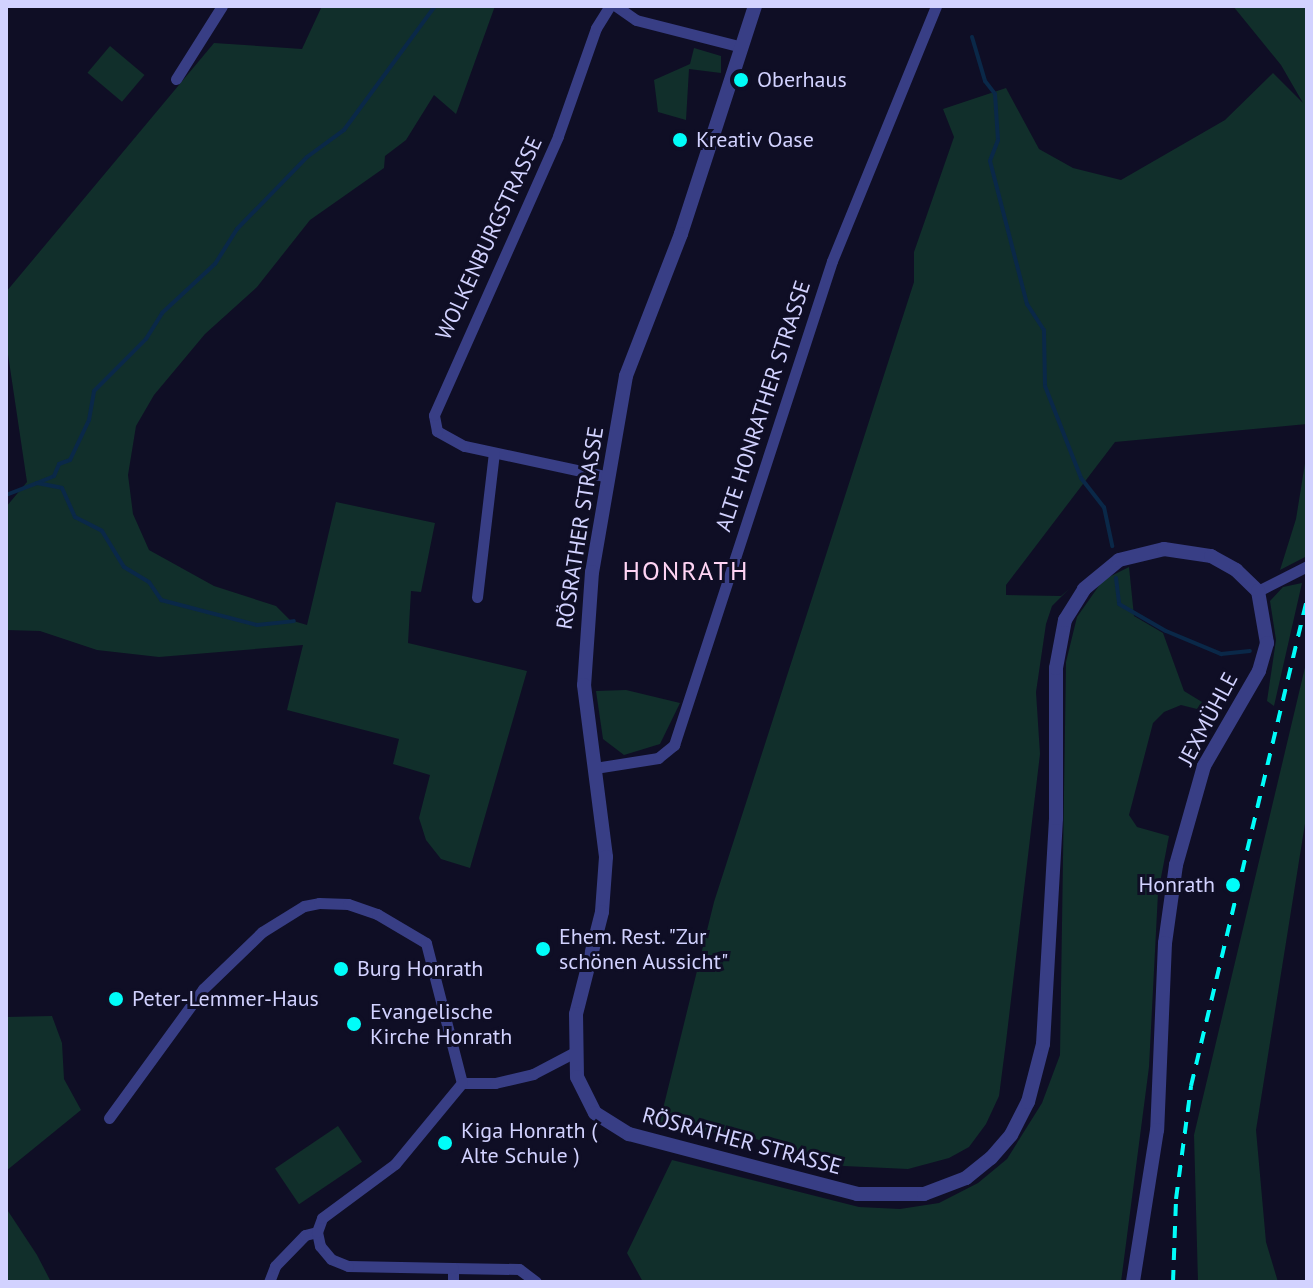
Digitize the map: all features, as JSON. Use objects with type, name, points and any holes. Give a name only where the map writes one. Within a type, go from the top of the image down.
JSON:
[{"type":"street","points":[[176,79],[222,6]]},
{"type":"street","points":[[613,6],[636,20],[742,47]]},
{"type":"street","name":"WOLKENBURGSTRASSE","points":[[609,477],[464,446],[437,431],[436,402],[558,136],[596,28],[613,6]]},
{"type":"street","name":"RÖSRATHER STRASSE","points":[[755,6],[681,234],[630,364],[609,477],[584,648],[595,768],[604,820],[603,903],[576,1014],[573,1053],[577,1077],[595,1113],[615,1127],[657,1144],[857,1194],[902,1198],[966,1178],[1011,1135],[1028,1102],[1043,1044],[1056,818],[1056,676],[1069,612],[1084,589],[1119,560],[1164,549],[1188,550],[1230,565],[1258,591]]},
{"type":"street","name":"ALTE HONRATHER STRASSE","points":[[595,768],[658,758],[674,745],[832,261],[936,6]]},
{"type":"street","points":[[477,597],[494,453]]},
{"type":"street","points":[[1258,591],[1307,566]]},
{"type":"street","name":"JEXMÜHLE","points":[[1133,1282],[1159,1115],[1164,962],[1176,865],[1204,766],[1259,671],[1267,643],[1258,591]]},
{"type":"street","points":[[109,1118],[203,989],[262,932],[304,906],[319,903],[348,904],[377,914],[426,943],[438,972],[453,1062],[462,1083]]},
{"type":"street","points":[[462,1083],[495,1083],[533,1074],[573,1053]]},
{"type":"street","points":[[462,1083],[395,1164],[322,1218],[317,1232],[320,1246],[331,1259],[348,1266],[519,1269],[536,1282]]},
{"type":"street","points":[[269,1282],[285,1255],[305,1235],[317,1232]]},
{"type":"street","points":[[453,1268],[453,1282]]},
{"type":"green space","points":[[322,6],[495,6],[456,114],[434,95],[406,140],[385,156],[384,168],[310,220],[257,287],[205,334],[154,395],[136,426],[128,475],[133,514],[149,550],[214,586],[276,606],[290,620],[307,625],[336,502],[435,523],[421,592],[411,591],[408,643],[527,671],[470,868],[441,859],[426,840],[419,818],[430,775],[393,764],[399,739],[287,710],[303,645],[159,657],[97,650],[40,631],[6,630],[6,507],[27,482],[6,341],[6,292],[214,43],[302,49]]},
{"type":"green space","points":[[1233,6],[1307,6],[1307,424],[1115,442],[1006,585],[1006,595],[1061,596],[1069,589],[1052,606],[1046,624],[1036,692],[1040,754],[1006,1042],[999,1096],[986,1124],[969,1147],[949,1158],[908,1169],[844,1166],[739,1134],[658,1129],[714,902],[914,282],[914,252],[954,137],[943,109],[1006,88],[1039,149],[1073,168],[1121,180],[1225,120],[1273,73],[1303,103],[1281,65]]},
{"type":"green space","points":[[110,46],[144,75],[122,102],[88,73]]},
{"type":"green space","points":[[694,48],[721,56],[721,73],[689,69],[686,120],[658,112],[654,80],[690,64]]},
{"type":"green space","points":[[1307,451],[1307,556],[1280,570],[1296,519]]},
{"type":"green space","points":[[1129,567],[1134,616],[1163,633],[1184,691],[1202,702],[1197,709],[1181,705],[1164,712],[1153,723],[1129,815],[1137,827],[1169,836],[1158,893],[1149,1067],[1121,1282],[643,1282],[627,1253],[672,1160],[859,1207],[900,1209],[939,1203],[978,1183],[1007,1159],[1042,1103],[1060,1055],[1066,662],[1077,617],[1103,580]]},
{"type":"green space","points":[[1302,583],[1274,706],[1267,701],[1276,640],[1270,601],[1283,587]]},
{"type":"green space","points":[[1307,659],[1307,811],[1256,1130],[1266,1242],[1278,1282],[1198,1282],[1194,1135]]},
{"type":"green space","points":[[626,690],[680,703],[660,744],[624,755],[603,739],[596,691]]},
{"type":"green space","points":[[52,1016],[62,1043],[64,1079],[81,1110],[6,1171],[6,1017]]},
{"type":"green space","points":[[338,1126],[362,1162],[299,1204],[275,1168]]},
{"type":"green space","points":[[6,1208],[37,1255],[51,1282],[6,1282]]},
{"type":"waterway","points":[[37,483],[54,476],[59,464],[70,460],[89,420],[94,391],[146,339],[162,313],[215,264],[237,229],[307,157],[344,130],[435,6]]},
{"type":"waterway","points":[[972,37],[985,81],[995,94],[998,140],[990,161],[1027,304],[1044,330],[1045,386],[1081,478],[1104,507],[1112,546]]},
{"type":"waterway","points":[[6,495],[37,483],[62,488],[75,517],[102,531],[124,567],[149,582],[161,600],[257,625],[294,621]]},
{"type":"waterway","points":[[1116,578],[1119,604],[1166,631],[1221,654],[1250,651]]},
{"type":"railway","points":[[1173,1282],[1176,1199],[1191,1086],[1307,600]]},
{"type":"place","name":"Oberhaus","points":[[741,80]]},
{"type":"place","name":"Kreativ Oase","points":[[680,140]]},
{"type":"place","name":"Honrath","points":[[1233,885]]},
{"type":"place","name":"Ehem. Rest. \"Zur schönen Aussicht\"","points":[[543,949]]},
{"type":"place","name":"Burg Honrath","points":[[341,969]]},
{"type":"place","name":"Peter-Lemmer-Haus","points":[[116,999]]},
{"type":"place","name":"Evangelische Kirche Honrath","points":[[354,1024]]},
{"type":"place","name":"Kiga Honrath ( Alte Schule )","points":[[445,1143]]},
{"type":"district","name":"HONRATH","points":[[686,571]]}]
